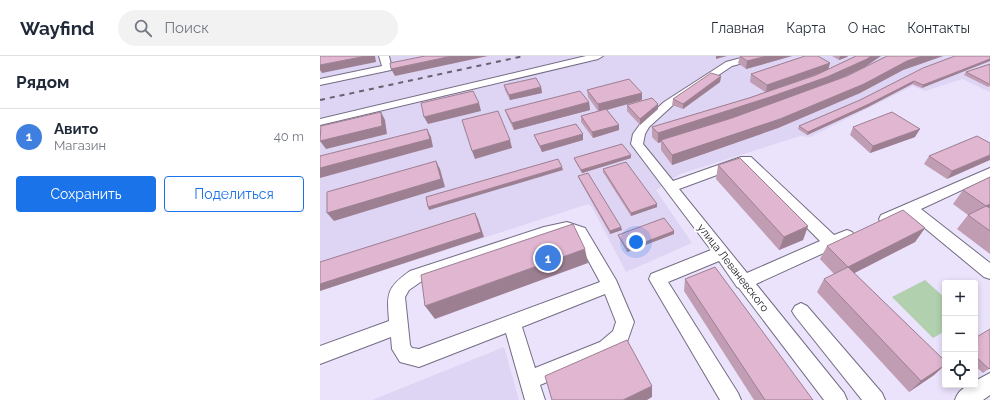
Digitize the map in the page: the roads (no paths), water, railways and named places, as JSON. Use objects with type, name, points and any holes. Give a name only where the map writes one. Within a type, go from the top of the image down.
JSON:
[{"type":"street","points":[[320,82],[387,68],[384,56]]},
{"type":"street","points":[[320,122],[598,56]]},
{"type":"street","name":"улица Леваневского","points":[[759,56],[729,64],[668,104],[645,125],[639,134],[636,144],[720,253],[837,400]]},
{"type":"street","points":[[670,187],[746,160],[832,243]]},
{"type":"street","points":[[874,224],[990,172]]},
{"type":"street","points":[[910,208],[990,272]]},
{"type":"street","points":[[530,380],[607,348],[620,336],[625,322],[610,285],[580,232],[567,228],[549,231],[416,276],[403,285],[396,296],[401,349],[408,356],[419,358],[512,324],[610,285]]},
{"type":"street","points":[[743,282],[860,231]]},
{"type":"street","points":[[720,253],[657,279],[731,400]]},
{"type":"street","points":[[801,311],[875,400]]},
{"type":"street","points":[[512,324],[535,400]]},
{"type":"street","points":[[320,355],[399,326]]},
{"type":"street","points":[[965,400],[990,383]]},
{"type":"railway","points":[[320,100],[524,56]]},
{"type":"place","name":"Авито","points":[[548,258]]}]
